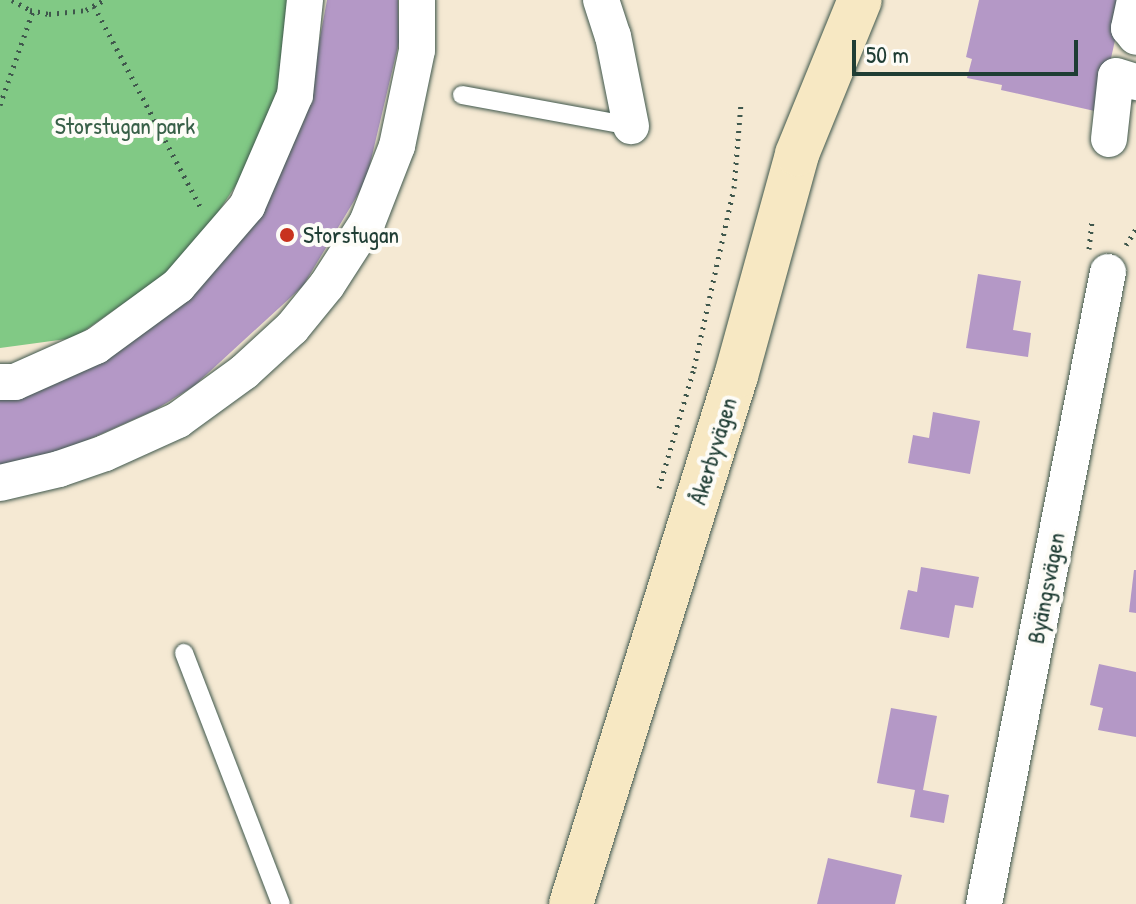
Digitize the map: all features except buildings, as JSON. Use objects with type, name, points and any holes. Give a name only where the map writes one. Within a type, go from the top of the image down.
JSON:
[{"type":"street","points":[[0,382],[15,382],[96,346],[178,286],[247,206],[295,95],[305,0]]},
{"type":"street","points":[[0,483],[93,457],[178,420],[244,372],[292,328],[327,285],[367,223],[397,146],[417,50],[417,0]]},
{"type":"street","points":[[601,0],[613,36],[631,126]]},
{"type":"street","name":"Åkerbyvägen","points":[[571,904],[731,391],[797,154],[860,0]]},
{"type":"street","points":[[1135,0],[1129,28],[1136,37]]},
{"type":"street","points":[[1109,139],[1116,76],[1136,82]]},
{"type":"street","name":"Byängsvägen","points":[[984,904],[1108,272]]},
{"type":"lane","points":[[462,95],[631,126]]},
{"type":"lane","points":[[184,653],[281,904]]},
{"type":"path","points":[[12,0],[33,11],[67,14],[104,0]]},
{"type":"path","points":[[94,6],[217,240]]},
{"type":"path","points":[[0,105],[33,11]]},
{"type":"path","points":[[658,490],[694,368],[734,188],[741,103]]},
{"type":"green space","name":"Storstugan park","points":[[0,0],[290,0],[287,63],[252,161],[187,259],[74,338],[0,348]]},
{"type":"place","name":"Storstugan","points":[[287,235]]}]
